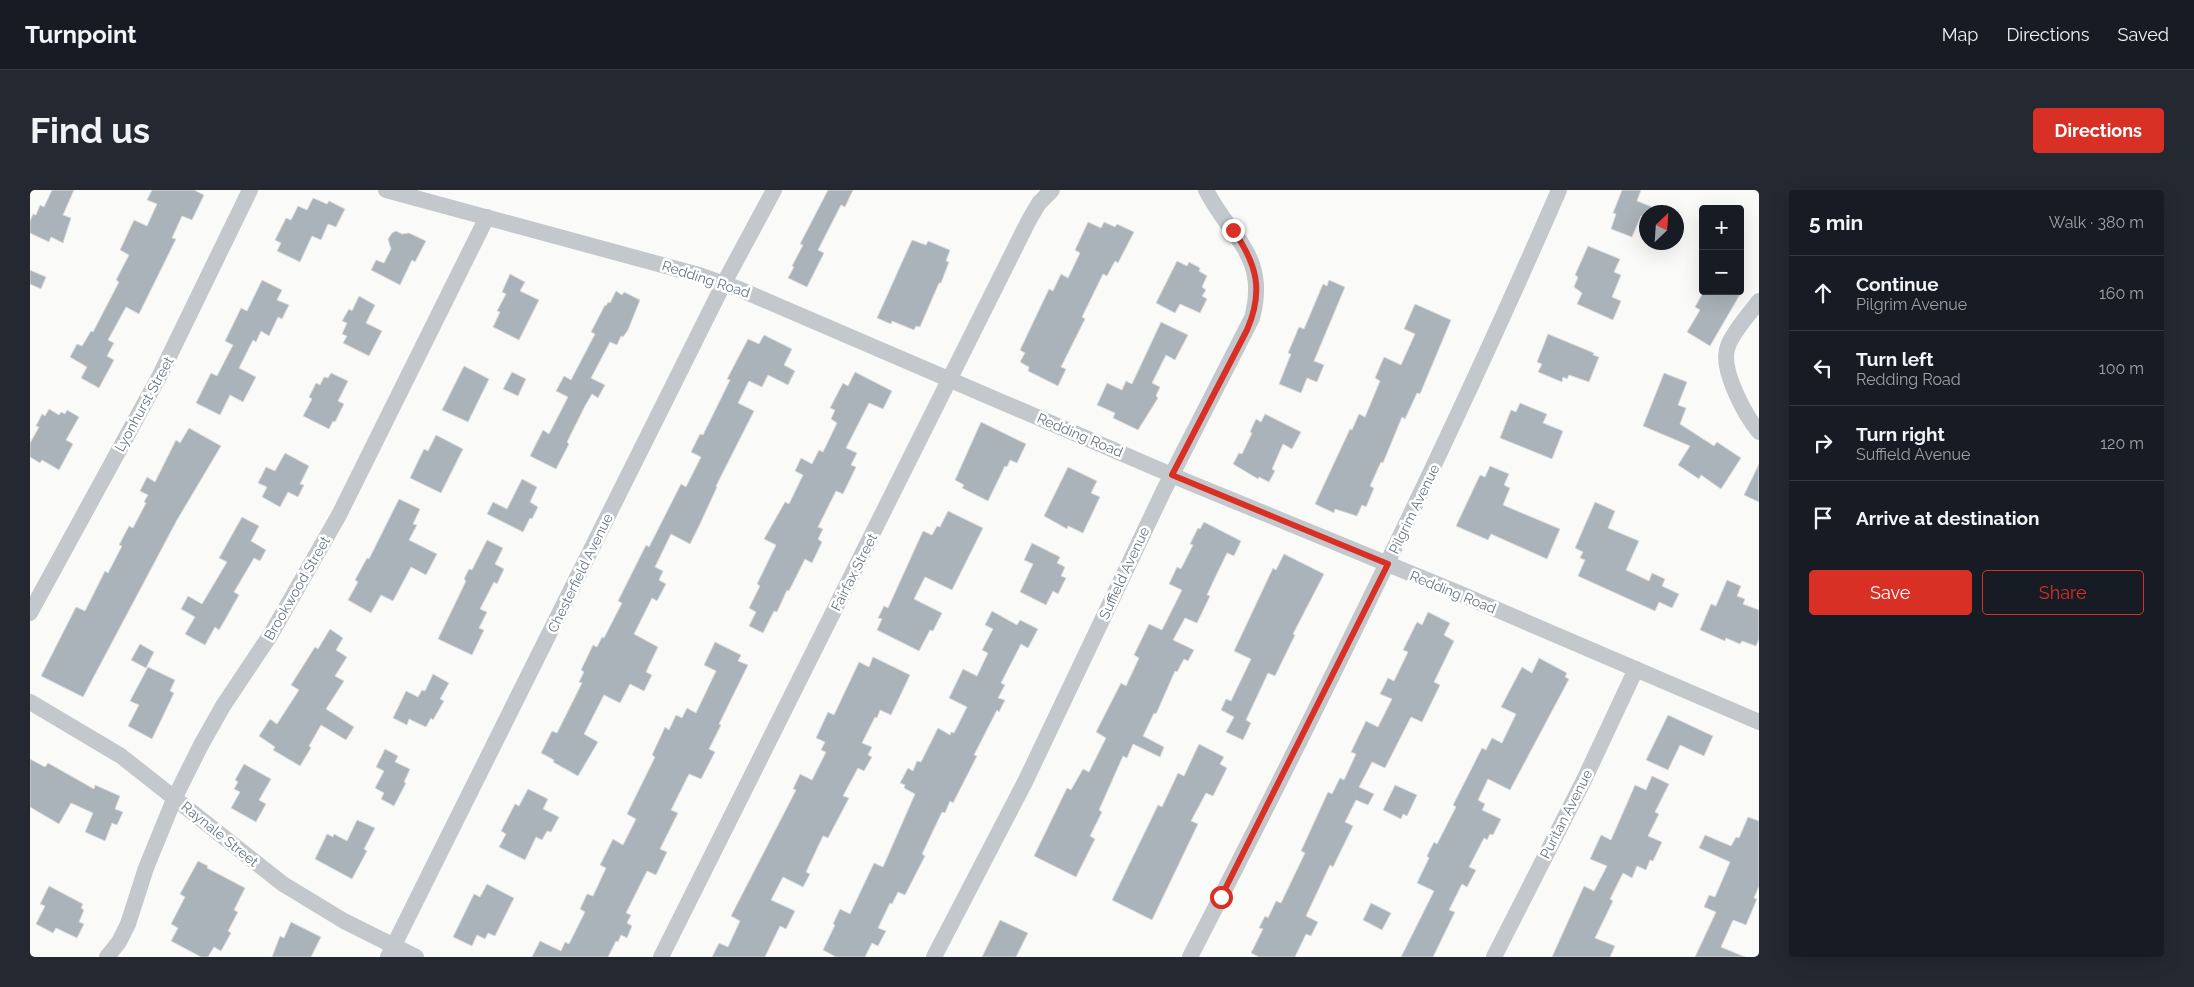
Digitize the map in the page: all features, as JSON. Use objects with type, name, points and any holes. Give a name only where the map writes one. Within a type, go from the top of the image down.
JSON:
[{"type":"street","name":"Lyonhurst Street","points":[[30,613],[173,352],[250,190]]},
{"type":"street","name":"Redding Road","points":[[386,190],[662,264],[724,283],[1172,475],[1388,564],[1759,722]]},
{"type":"street","name":"Chesterfield Avenue","points":[[390,952],[724,283],[774,190]]},
{"type":"street","name":"Fairfax Street","points":[[661,957],[1029,220],[1039,203],[1052,190]]},
{"type":"street","name":"Suffield Avenue","points":[[934,957],[1025,782],[1172,475],[1247,330],[1256,306],[1257,292],[1254,265],[1243,244],[1206,190]]},
{"type":"street","name":"Pilgrim Avenue","points":[[1190,957],[1388,564],[1484,361],[1559,190]]},
{"type":"street","name":"Brookwood Street","points":[[107,957],[119,942],[128,924],[146,868],[176,797],[223,706],[271,634],[339,515],[487,218]]},
{"type":"street","points":[[1759,301],[1732,338],[1725,358],[1726,367],[1737,392],[1752,424],[1759,432]]},
{"type":"street","name":"Puritan Avenue","points":[[1494,957],[1584,780],[1636,669]]},
{"type":"street","name":"Raynale Street","points":[[30,702],[121,756],[176,797],[283,884],[390,952],[416,957]]},
{"type":"building","points":[[52,190],[74,190],[63,215],[71,218],[63,243],[51,237],[49,242],[30,233],[30,221],[33,214],[36,215],[40,205],[44,207]]},
{"type":"building","points":[[152,190],[194,190],[204,195],[192,220],[182,216],[172,238],[176,239],[139,314],[126,307],[108,340],[114,343],[107,356],[114,360],[99,388],[81,378],[87,367],[70,357],[77,344],[82,346],[91,331],[93,332],[119,282],[116,280],[129,255],[120,250],[134,220],[147,226],[157,204],[147,200]]},
{"type":"building","points":[[828,190],[853,190],[845,207],[841,205],[818,250],[824,253],[807,287],[788,278],[803,245],[800,244]]},
{"type":"building","points":[[1622,190],[1641,190],[1637,201],[1647,205],[1639,205],[1639,221],[1632,237],[1611,229],[1616,214],[1613,213]]},
{"type":"building","points":[[313,198],[327,204],[329,201],[345,209],[336,227],[328,224],[321,240],[312,236],[300,262],[277,251],[281,243],[275,240],[286,218],[291,220],[298,206],[307,210]]},
{"type":"building","points":[[1088,222],[1101,228],[1104,222],[1115,227],[1117,224],[1134,232],[1118,263],[1115,261],[1107,276],[1103,274],[1082,317],[1085,319],[1061,367],[1066,369],[1058,386],[1028,371],[1029,367],[1020,362],[1025,353],[1020,350],[1049,289],[1053,291],[1061,274],[1068,278],[1080,253],[1075,250]]},
{"type":"building","points":[[396,231],[402,234],[409,233],[426,241],[415,262],[412,260],[400,285],[371,270],[376,260],[384,263],[391,249],[388,239]]},
{"type":"building","points":[[912,240],[926,245],[928,241],[950,250],[946,261],[949,262],[941,283],[939,283],[920,327],[916,326],[914,330],[892,321],[891,324],[877,318]]},
{"type":"building","points":[[1588,246],[1620,259],[1614,272],[1621,275],[1612,297],[1621,301],[1613,320],[1577,304],[1582,293],[1574,287],[1578,277],[1575,275]]},
{"type":"building","points":[[1177,261],[1187,266],[1189,262],[1200,268],[1199,271],[1207,276],[1202,287],[1206,290],[1202,296],[1207,299],[1200,313],[1180,304],[1175,313],[1156,303]]},
{"type":"building","points":[[30,270],[46,277],[41,289],[30,284]]},
{"type":"building","points":[[510,274],[525,282],[520,291],[539,300],[519,340],[493,327],[500,312],[497,311],[506,294],[502,292]]},
{"type":"building","points":[[262,280],[282,290],[277,300],[289,305],[282,319],[278,317],[269,336],[261,331],[256,342],[253,340],[239,368],[256,377],[243,402],[230,395],[220,415],[196,403],[211,373],[217,376],[233,345],[225,341],[241,308],[247,311]]},
{"type":"building","points":[[1329,280],[1345,287],[1314,361],[1324,365],[1317,382],[1307,378],[1301,393],[1279,384],[1291,354],[1288,353],[1299,327],[1304,329],[1323,284],[1327,286]]},
{"type":"building","points":[[616,291],[622,295],[624,292],[640,300],[628,330],[623,337],[621,336],[617,345],[610,342],[591,378],[605,385],[598,398],[592,394],[585,406],[556,469],[530,456],[543,430],[549,434],[568,397],[556,391],[564,376],[571,380],[595,334],[591,332],[605,305],[608,302],[610,303]]},
{"type":"building","points":[[1702,295],[1740,295],[1710,346],[1687,332],[1700,310],[1695,307]]},
{"type":"building","points":[[359,296],[375,305],[366,323],[382,331],[369,356],[343,343],[347,336],[342,334],[347,323],[342,321],[349,309],[352,311]]},
{"type":"building","points":[[1415,304],[1451,320],[1420,394],[1417,393],[1405,419],[1402,417],[1383,463],[1381,462],[1370,486],[1374,488],[1366,507],[1362,505],[1357,516],[1335,509],[1334,513],[1315,504],[1350,429],[1352,430],[1359,414],[1365,417],[1380,381],[1375,378],[1384,357],[1401,365],[1415,334],[1404,329]]},
{"type":"building","points":[[1161,322],[1188,335],[1175,360],[1166,355],[1152,383],[1160,387],[1156,396],[1158,398],[1138,430],[1113,418],[1115,413],[1097,405],[1107,383],[1122,390],[1126,381],[1132,384]]},
{"type":"building","points":[[1548,334],[1594,353],[1593,355],[1599,357],[1589,382],[1569,375],[1567,379],[1563,377],[1562,382],[1538,372],[1542,364],[1537,362]]},
{"type":"building","points":[[764,335],[792,349],[784,365],[795,371],[788,385],[768,375],[762,387],[749,381],[738,403],[754,411],[716,486],[690,544],[671,534],[655,567],[663,571],[659,580],[666,584],[657,601],[652,598],[634,634],[658,647],[646,672],[652,675],[644,691],[630,684],[620,703],[604,695],[584,734],[598,742],[578,776],[541,753],[552,731],[557,733],[582,683],[579,682],[584,672],[581,670],[593,645],[597,647],[602,637],[604,638],[622,603],[618,601],[646,545],[649,547],[681,484],[686,487],[701,457],[691,452],[700,434],[703,435],[730,380],[727,379],[748,339],[759,344]]},
{"type":"building","points":[[464,366],[489,379],[468,422],[442,410]]},
{"type":"building","points":[[512,372],[526,379],[518,396],[503,389]]},
{"type":"building","points":[[855,372],[892,391],[883,409],[869,403],[846,448],[857,453],[851,465],[856,467],[843,494],[836,491],[818,527],[823,529],[818,539],[822,542],[812,563],[805,559],[789,591],[787,590],[777,612],[774,611],[763,633],[749,626],[756,612],[749,608],[760,586],[757,584],[776,545],[764,539],[785,502],[789,504],[803,475],[795,471],[801,458],[812,464],[819,450],[823,452],[837,423],[831,419],[835,410],[830,408],[843,383],[848,386]]},
{"type":"building","points":[[331,373],[348,381],[338,401],[344,404],[335,422],[333,421],[329,429],[303,416],[312,399],[309,397],[316,383],[320,385],[324,377],[328,378]]},
{"type":"building","points":[[1664,373],[1687,382],[1678,405],[1686,408],[1680,424],[1714,446],[1717,442],[1741,458],[1721,489],[1701,475],[1699,479],[1678,465],[1690,446],[1643,426]]},
{"type":"building","points":[[1520,403],[1547,414],[1543,423],[1563,431],[1552,459],[1500,438],[1511,410],[1516,412]]},
{"type":"building","points":[[49,409],[59,415],[61,412],[65,414],[67,410],[79,417],[66,440],[73,444],[59,470],[42,460],[40,463],[30,457],[30,443],[39,427],[36,426],[42,414],[45,416]]},
{"type":"building","points":[[1265,414],[1301,432],[1292,449],[1283,444],[1272,469],[1275,471],[1269,482],[1259,477],[1258,479],[1233,464],[1239,453],[1242,454],[1256,419],[1261,422]]},
{"type":"building","points":[[981,422],[1026,444],[1017,463],[1010,460],[1007,467],[1005,466],[988,501],[962,488],[964,485],[955,480]]},
{"type":"building","points":[[189,428],[221,446],[177,520],[83,697],[41,676],[76,607],[85,611],[105,571],[108,573],[122,546],[119,545],[129,526],[133,528],[146,503],[144,502],[148,495],[140,491],[147,477],[155,482],[176,440],[180,443]]},
{"type":"building","points":[[436,435],[463,449],[441,493],[410,478],[424,449],[428,451]]},
{"type":"building","points":[[285,453],[309,466],[300,484],[304,485],[298,497],[288,492],[280,507],[262,497],[267,487],[258,483],[266,467],[275,471]]},
{"type":"building","points":[[1759,464],[1759,502],[1744,495]]},
{"type":"building","points":[[1490,466],[1509,474],[1504,485],[1510,488],[1503,505],[1560,529],[1547,559],[1491,534],[1488,540],[1456,526],[1480,475],[1485,477]]},
{"type":"building","points":[[1068,467],[1097,481],[1091,493],[1100,497],[1083,533],[1068,526],[1067,529],[1044,516]]},
{"type":"building","points":[[522,479],[537,487],[530,502],[538,507],[523,532],[487,514],[493,502],[507,509]]},
{"type":"building","points":[[399,499],[420,509],[413,524],[417,525],[409,540],[437,554],[426,575],[411,567],[393,601],[381,595],[371,613],[348,600],[358,582],[355,580],[367,558],[369,559]]},
{"type":"building","points":[[1595,502],[1615,511],[1608,528],[1639,541],[1626,570],[1649,581],[1652,573],[1665,579],[1662,586],[1679,594],[1672,608],[1659,602],[1655,611],[1578,576],[1585,560],[1580,558],[1583,552],[1575,548]]},
{"type":"building","points":[[948,511],[983,528],[952,590],[925,577],[914,599],[942,613],[933,631],[930,630],[919,651],[877,630],[882,619],[878,618],[884,606],[888,608],[923,531],[932,535],[937,526],[940,527]]},
{"type":"building","points":[[242,517],[259,526],[251,541],[266,550],[260,561],[254,558],[234,592],[239,595],[219,630],[215,627],[205,645],[185,634],[195,617],[181,609],[188,596],[202,604],[227,562],[219,558]]},
{"type":"building","points":[[1204,522],[1241,541],[1234,556],[1227,553],[1207,595],[1210,596],[1197,623],[1185,618],[1173,640],[1194,650],[1188,661],[1184,659],[1177,672],[1175,671],[1156,714],[1154,713],[1143,736],[1164,747],[1160,757],[1133,744],[1127,758],[1123,756],[1099,810],[1102,812],[1090,836],[1095,839],[1076,877],[1034,856],[1067,788],[1071,790],[1083,769],[1089,772],[1106,738],[1096,732],[1121,683],[1126,686],[1139,658],[1134,655],[1149,624],[1162,630],[1182,590],[1169,584],[1177,567],[1181,569],[1193,545],[1190,544],[1198,528],[1200,529]]},
{"type":"building","points":[[487,540],[503,548],[495,564],[504,569],[497,584],[494,582],[480,609],[487,612],[479,628],[484,630],[472,655],[438,639],[466,581],[464,579],[469,569],[472,570]]},
{"type":"building","points":[[1032,543],[1060,557],[1057,563],[1065,567],[1061,576],[1066,578],[1058,594],[1053,591],[1046,605],[1020,592],[1033,564],[1024,560]]},
{"type":"building","points":[[1284,554],[1324,574],[1293,634],[1295,635],[1275,676],[1268,673],[1246,720],[1251,723],[1243,740],[1226,732],[1234,717],[1221,710],[1226,699],[1231,701],[1251,659],[1234,651],[1273,568],[1276,570]]},
{"type":"building","points":[[1727,580],[1741,586],[1737,596],[1745,599],[1743,604],[1759,610],[1759,639],[1756,646],[1742,641],[1740,644],[1726,638],[1725,641],[1700,630],[1711,604],[1716,606]]},
{"type":"building","points":[[992,611],[1017,625],[1020,620],[1038,629],[1028,648],[1021,644],[1001,683],[1005,685],[998,698],[1005,700],[999,712],[997,710],[974,755],[977,756],[953,803],[950,801],[945,813],[942,812],[922,854],[925,856],[905,895],[898,892],[892,904],[890,903],[878,928],[886,931],[878,946],[872,943],[865,957],[836,957],[823,950],[835,925],[833,924],[840,909],[850,914],[874,863],[883,867],[915,794],[904,788],[905,785],[900,783],[908,768],[913,771],[917,761],[921,762],[938,728],[950,735],[951,732],[954,733],[967,707],[949,698],[963,669],[977,676],[988,653],[982,650],[993,629],[985,625]]},
{"type":"building","points":[[1428,612],[1450,623],[1444,635],[1454,641],[1434,682],[1440,685],[1422,722],[1411,717],[1385,768],[1372,762],[1359,787],[1374,794],[1368,805],[1356,800],[1345,822],[1353,826],[1333,867],[1330,865],[1306,916],[1318,922],[1311,936],[1306,934],[1295,957],[1259,957],[1251,953],[1263,929],[1259,928],[1265,916],[1268,918],[1276,901],[1281,903],[1305,853],[1301,851],[1328,792],[1332,794],[1340,778],[1344,780],[1356,754],[1351,752],[1366,721],[1378,727],[1392,699],[1380,694],[1388,678],[1394,681],[1408,652],[1403,650],[1417,622],[1422,625]]},
{"type":"building","points":[[330,629],[343,638],[336,650],[347,657],[335,676],[344,681],[326,709],[354,727],[346,740],[321,725],[309,746],[311,748],[300,766],[273,750],[275,747],[259,736],[270,719],[277,724],[299,690],[291,685],[315,647],[318,649]]},
{"type":"building","points":[[715,642],[741,655],[738,661],[748,665],[719,724],[721,725],[709,749],[715,752],[701,779],[689,774],[671,810],[678,813],[660,849],[667,852],[656,875],[647,871],[626,913],[631,915],[627,923],[632,926],[627,938],[621,935],[608,957],[532,957],[540,941],[561,951],[565,942],[569,944],[585,912],[580,909],[587,894],[593,896],[606,868],[600,865],[613,839],[623,845],[636,819],[627,814],[655,757],[652,755],[665,727],[669,730],[676,715],[682,718],[687,708],[696,713],[716,671],[704,665]]},
{"type":"building","points":[[140,644],[154,652],[146,668],[131,660]]},
{"type":"building","points":[[873,657],[910,675],[891,715],[880,710],[877,718],[875,717],[862,743],[872,747],[868,755],[872,757],[864,771],[858,768],[843,796],[849,798],[828,838],[823,836],[806,872],[810,874],[803,887],[783,877],[771,900],[795,911],[786,929],[780,926],[765,957],[712,957],[719,943],[728,947],[740,921],[731,916],[796,790],[793,789],[800,774],[812,780],[826,752],[821,750],[825,742],[816,738],[828,712],[834,715],[859,662],[869,667]]},
{"type":"building","points":[[1539,658],[1567,673],[1565,677],[1569,679],[1510,790],[1488,779],[1478,800],[1485,804],[1482,810],[1501,819],[1493,835],[1490,834],[1487,840],[1484,838],[1469,867],[1476,870],[1467,887],[1462,884],[1449,910],[1455,912],[1433,957],[1401,957],[1434,891],[1417,883],[1429,858],[1427,856],[1434,842],[1437,844],[1456,807],[1453,805],[1482,748],[1486,750],[1492,738],[1502,743],[1516,714],[1501,707],[1522,667],[1532,673]]},
{"type":"building","points":[[148,667],[175,680],[170,691],[174,693],[152,739],[128,726],[139,705],[130,701]]},
{"type":"building","points":[[433,674],[449,683],[440,699],[444,701],[433,720],[431,718],[426,727],[409,719],[407,725],[393,718],[406,691],[418,697],[422,690],[425,691]]},
{"type":"building","points":[[1668,715],[1713,736],[1704,756],[1680,745],[1668,770],[1646,760]]},
{"type":"building","points":[[1199,744],[1224,757],[1220,764],[1227,768],[1213,796],[1206,793],[1191,821],[1198,824],[1152,920],[1112,900],[1158,805],[1162,807],[1178,773],[1184,776]]},
{"type":"building","points":[[385,749],[398,756],[395,762],[410,769],[404,782],[406,783],[394,806],[381,799],[384,793],[375,788],[384,771],[376,767]]},
{"type":"building","points":[[30,759],[45,767],[48,763],[94,789],[95,785],[120,796],[115,809],[123,812],[117,825],[112,823],[105,841],[85,832],[93,813],[71,803],[59,824],[30,807]]},
{"type":"building","points":[[244,764],[271,779],[259,800],[266,804],[256,822],[231,808],[240,792],[234,789],[238,782],[235,780]]},
{"type":"building","points":[[1652,776],[1669,784],[1655,812],[1659,814],[1648,836],[1662,842],[1653,861],[1650,860],[1646,870],[1637,866],[1632,878],[1623,873],[1610,899],[1613,901],[1595,938],[1615,946],[1610,957],[1552,957],[1584,886],[1594,891],[1607,866],[1590,859],[1601,835],[1611,840],[1635,785],[1646,790]]},
{"type":"building","points":[[1395,785],[1417,795],[1407,816],[1403,814],[1401,819],[1383,810]]},
{"type":"building","points":[[528,789],[548,799],[543,809],[559,817],[551,832],[547,831],[542,840],[536,837],[525,860],[499,847],[506,834],[501,831],[515,804],[519,806]]},
{"type":"building","points":[[1748,817],[1759,821],[1759,886],[1754,898],[1757,899],[1746,925],[1733,920],[1721,947],[1745,957],[1695,957],[1716,912],[1704,907],[1709,895],[1715,897],[1730,862],[1699,848],[1705,835],[1731,846],[1736,837],[1739,838]]},
{"type":"building","points":[[357,820],[375,828],[364,849],[367,851],[352,879],[315,859],[327,834],[333,837],[334,834],[347,841]]},
{"type":"building","points":[[198,861],[208,866],[207,868],[245,888],[234,910],[238,912],[228,931],[231,933],[221,951],[214,947],[208,957],[201,957],[171,941],[178,928],[171,924],[185,897],[180,894]]},
{"type":"building","points":[[487,884],[514,898],[495,936],[488,933],[485,939],[477,935],[472,946],[453,937],[474,894],[480,897]]},
{"type":"building","points":[[49,886],[83,904],[81,908],[84,910],[79,922],[84,924],[77,938],[56,928],[53,933],[36,924],[45,906],[40,904]]},
{"type":"building","points":[[1371,903],[1391,913],[1382,930],[1363,920]]},
{"type":"building","points":[[1000,920],[1028,933],[1016,957],[982,957]]},
{"type":"building","points":[[291,922],[321,937],[311,957],[272,957],[280,936],[284,938]]},
{"type":"route","points":[[1221,897],[1388,564],[1172,475],[1247,330],[1256,306],[1257,292],[1254,265],[1248,252],[1233,230]]}]
